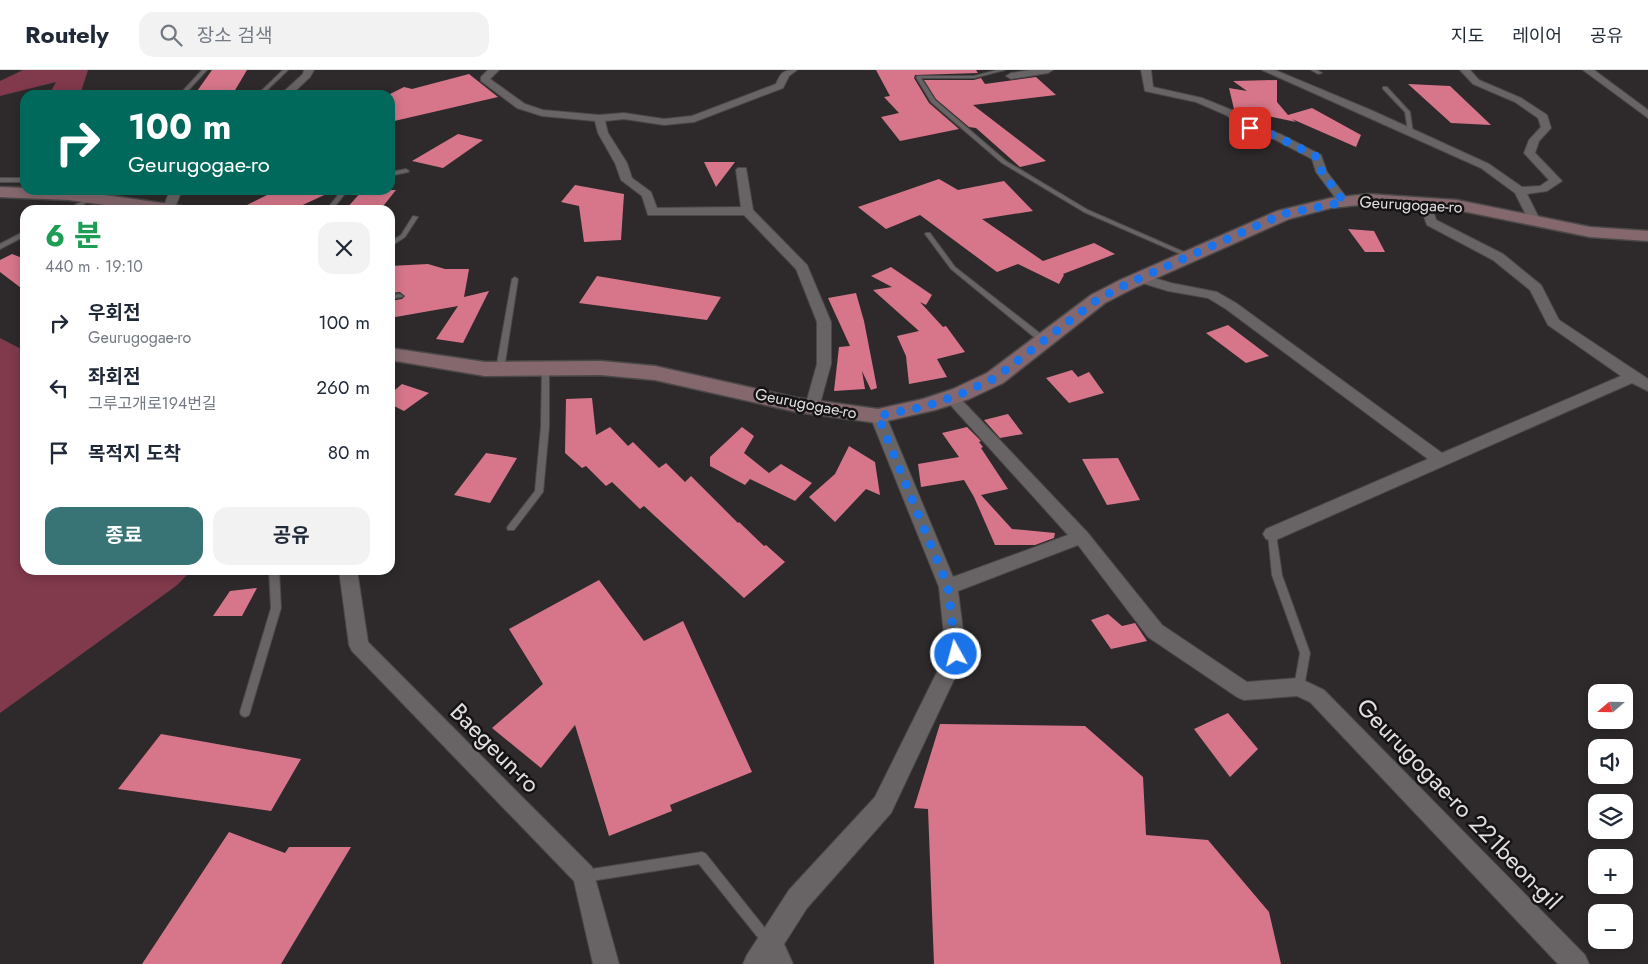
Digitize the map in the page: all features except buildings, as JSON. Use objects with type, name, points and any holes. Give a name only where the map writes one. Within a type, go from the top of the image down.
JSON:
[{"type":"street","points":[[291,90],[307,76],[308,70]]},
{"type":"street","points":[[494,70],[484,79],[521,106],[542,113],[599,118],[624,116],[664,122],[694,119],[780,86],[785,74],[792,70]]},
{"type":"street","points":[[1011,76],[1048,70]]},
{"type":"street","points":[[1146,70],[1148,89],[1199,100],[1230,113],[1250,128],[1276,136],[1317,157],[1322,172],[1344,202]]},
{"type":"street","points":[[1267,70],[1485,166],[1520,191],[1534,220]]},
{"type":"street","points":[[1465,70],[1476,82],[1518,100],[1543,117],[1546,128],[1534,140],[1529,153],[1556,180],[1543,188],[1520,191]]},
{"type":"street","points":[[1588,70],[1648,114]]},
{"type":"street","points":[[599,118],[603,133],[621,163],[627,180],[647,194],[652,212],[747,211]]},
{"type":"street","points":[[742,170],[747,211],[802,268],[824,322],[824,364],[813,408]]},
{"type":"street","points":[[0,192],[20,194]]},
{"type":"street","points":[[36,195],[92,198],[142,205]]},
{"type":"street","name":"Geurugogae-ro","points":[[395,355],[466,366],[500,369],[600,368],[654,373],[813,408],[878,416],[927,406],[995,378],[1098,299],[1283,214],[1368,199],[1457,205],[1590,232],[1648,236]]},
{"type":"street","points":[[1425,203],[1431,222],[1498,257],[1536,288],[1553,322],[1648,386]]},
{"type":"street","points":[[1141,278],[1168,287],[1212,295],[1231,306],[1442,461]]},
{"type":"street","points":[[1272,534],[1632,377]]},
{"type":"street","points":[[951,397],[1081,537],[1155,631],[1244,691],[1299,687]]},
{"type":"street","points":[[756,964],[775,954],[798,900],[883,805],[956,654],[948,587],[878,416]]},
{"type":"street","points":[[948,587],[1081,537]]},
{"type":"street","name":"Baegeun-ro","points":[[349,575],[360,645],[585,876]]},
{"type":"street","name":"Geurugogae-ro 221beon-gil","points":[[1299,687],[1317,696],[1576,964]]},
{"type":"street","points":[[585,876],[606,964]]},
{"type":"lane","points":[[186,90],[205,70]]},
{"type":"lane","points":[[264,90],[286,70]]},
{"type":"lane","points":[[1003,70],[974,77],[918,78],[933,101],[1004,162],[1086,211],[1189,256]]},
{"type":"lane","points":[[1313,70],[1320,73]]},
{"type":"lane","points":[[1385,88],[1407,112],[1411,132]]},
{"type":"lane","points":[[395,173],[406,171]]},
{"type":"lane","points":[[0,180],[20,180]]},
{"type":"lane","points":[[333,205],[341,195]]},
{"type":"lane","points":[[395,242],[403,236],[415,218]]},
{"type":"lane","points":[[928,234],[953,268],[1043,340]]},
{"type":"lane","points":[[0,247],[20,237]]},
{"type":"lane","points":[[500,369],[515,279]]},
{"type":"lane","points":[[395,296],[400,296]]},
{"type":"lane","points":[[511,528],[539,492],[545,427],[545,369]]},
{"type":"lane","points":[[1272,534],[1277,575],[1305,653],[1299,687]]},
{"type":"lane","points":[[245,712],[276,608],[274,575]]},
{"type":"lane","points":[[585,876],[702,858],[775,954]]},
{"type":"shaded area","points":[[23,70],[88,70],[82,90],[52,90],[56,82],[0,96],[0,81]]},
{"type":"shaded area","points":[[0,338],[20,348],[20,575],[187,575],[176,586],[0,713]]},
{"type":"route","points":[[956,654],[948,587],[878,416],[927,406],[961,394],[995,378],[1098,299],[1127,284],[1283,214],[1344,202],[1322,172],[1317,157],[1276,136],[1250,128]]}]
